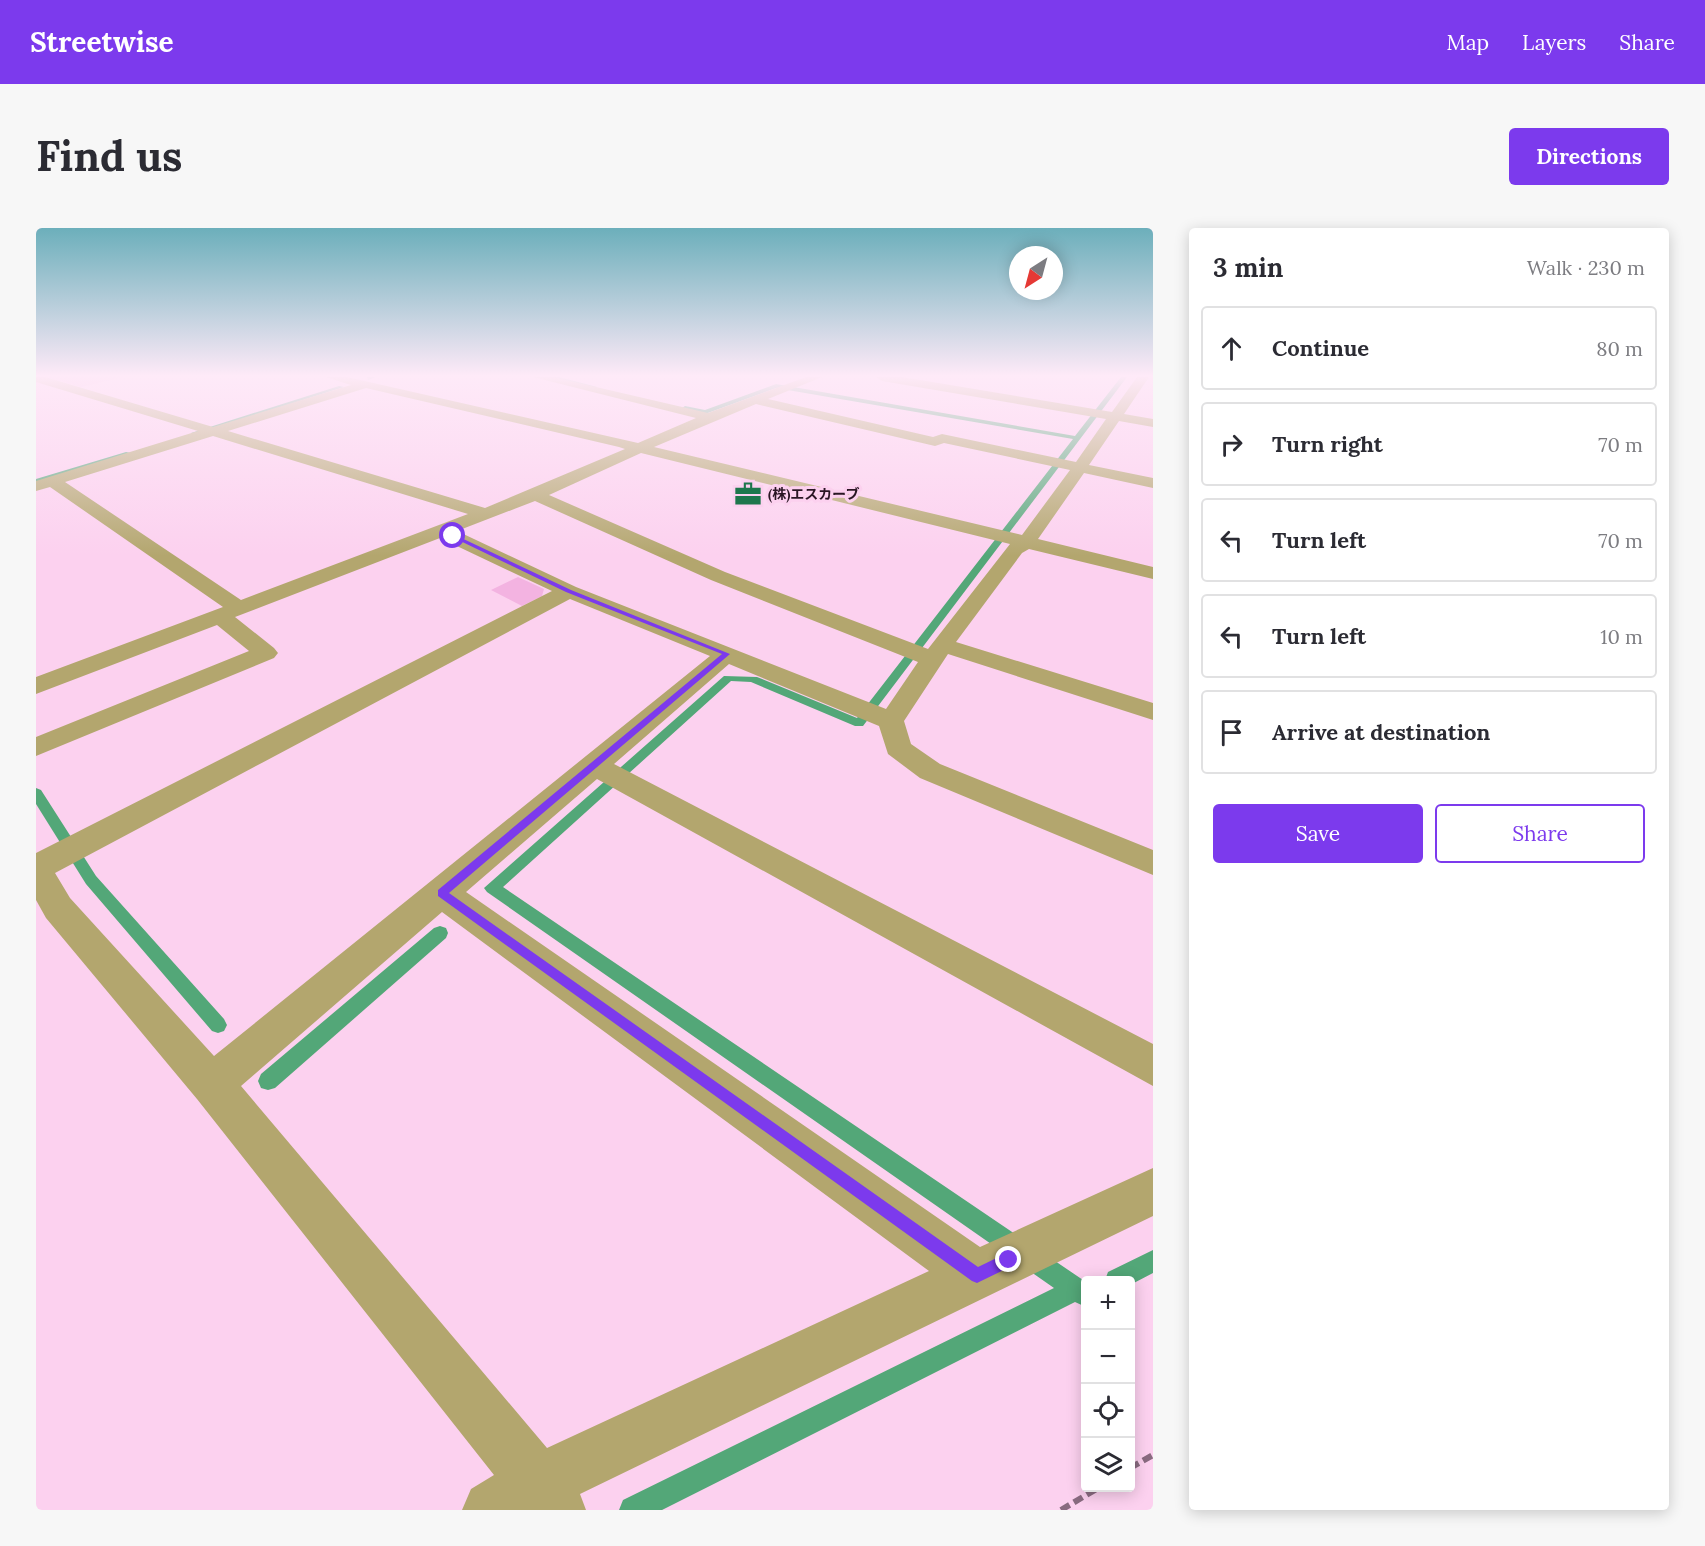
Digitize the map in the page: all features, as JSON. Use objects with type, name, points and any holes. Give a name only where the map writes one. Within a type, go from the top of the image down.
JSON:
[{"type":"street","points":[[44,484],[188,437]]},
{"type":"street","points":[[232,437],[486,514]]},
{"type":"street","points":[[594,437],[1153,573]]},
{"type":"street","points":[[36,686],[536,495],[666,437]]},
{"type":"street","points":[[913,437],[935,442],[942,438],[1153,483]]},
{"type":"street","points":[[1008,538],[1085,437]]},
{"type":"street","points":[[36,747],[266,653],[230,612],[44,484]]},
{"type":"street","points":[[536,495],[666,554],[923,651],[1153,712]]},
{"type":"street","points":[[441,531],[569,591],[875,714],[898,748],[930,771],[1153,864]]},
{"type":"street","points":[[875,714],[923,651],[1015,549],[1008,538]]},
{"type":"street","points":[[569,591],[54,859],[47,914],[212,1084],[529,1501],[1009,1260],[1153,1191]]},
{"type":"street","points":[[212,1084],[441,893],[609,774],[727,654]]},
{"type":"street","points":[[609,774],[1153,1066]]},
{"type":"street","points":[[441,893],[1009,1260]]},
{"type":"path","points":[[1135,1466],[1153,1455]]},
{"type":"path","points":[[1061,1510],[1091,1492]]},
{"type":"shaded area","points":[[518,577],[544,589],[542,596],[522,606],[491,590]]},
{"type":"waterway","points":[[1069,437],[1076,438]]},
{"type":"waterway","points":[[1078,437],[859,723],[753,679],[728,678],[492,888],[1081,1293]]},
{"type":"waterway","points":[[36,481],[128,453]]},
{"type":"waterway","points":[[36,793],[91,880],[218,1025]]},
{"type":"waterway","points":[[268,1081],[440,933]]},
{"type":"waterway","points":[[1124,1276],[1153,1261]]},
{"type":"waterway","points":[[633,1510],[1075,1290]]},
{"type":"place","name":"(株)エスカーブ","points":[[748,494]]},
{"type":"route","points":[[453,536],[569,591],[727,654],[441,893],[977,1275],[1009,1260]]}]
